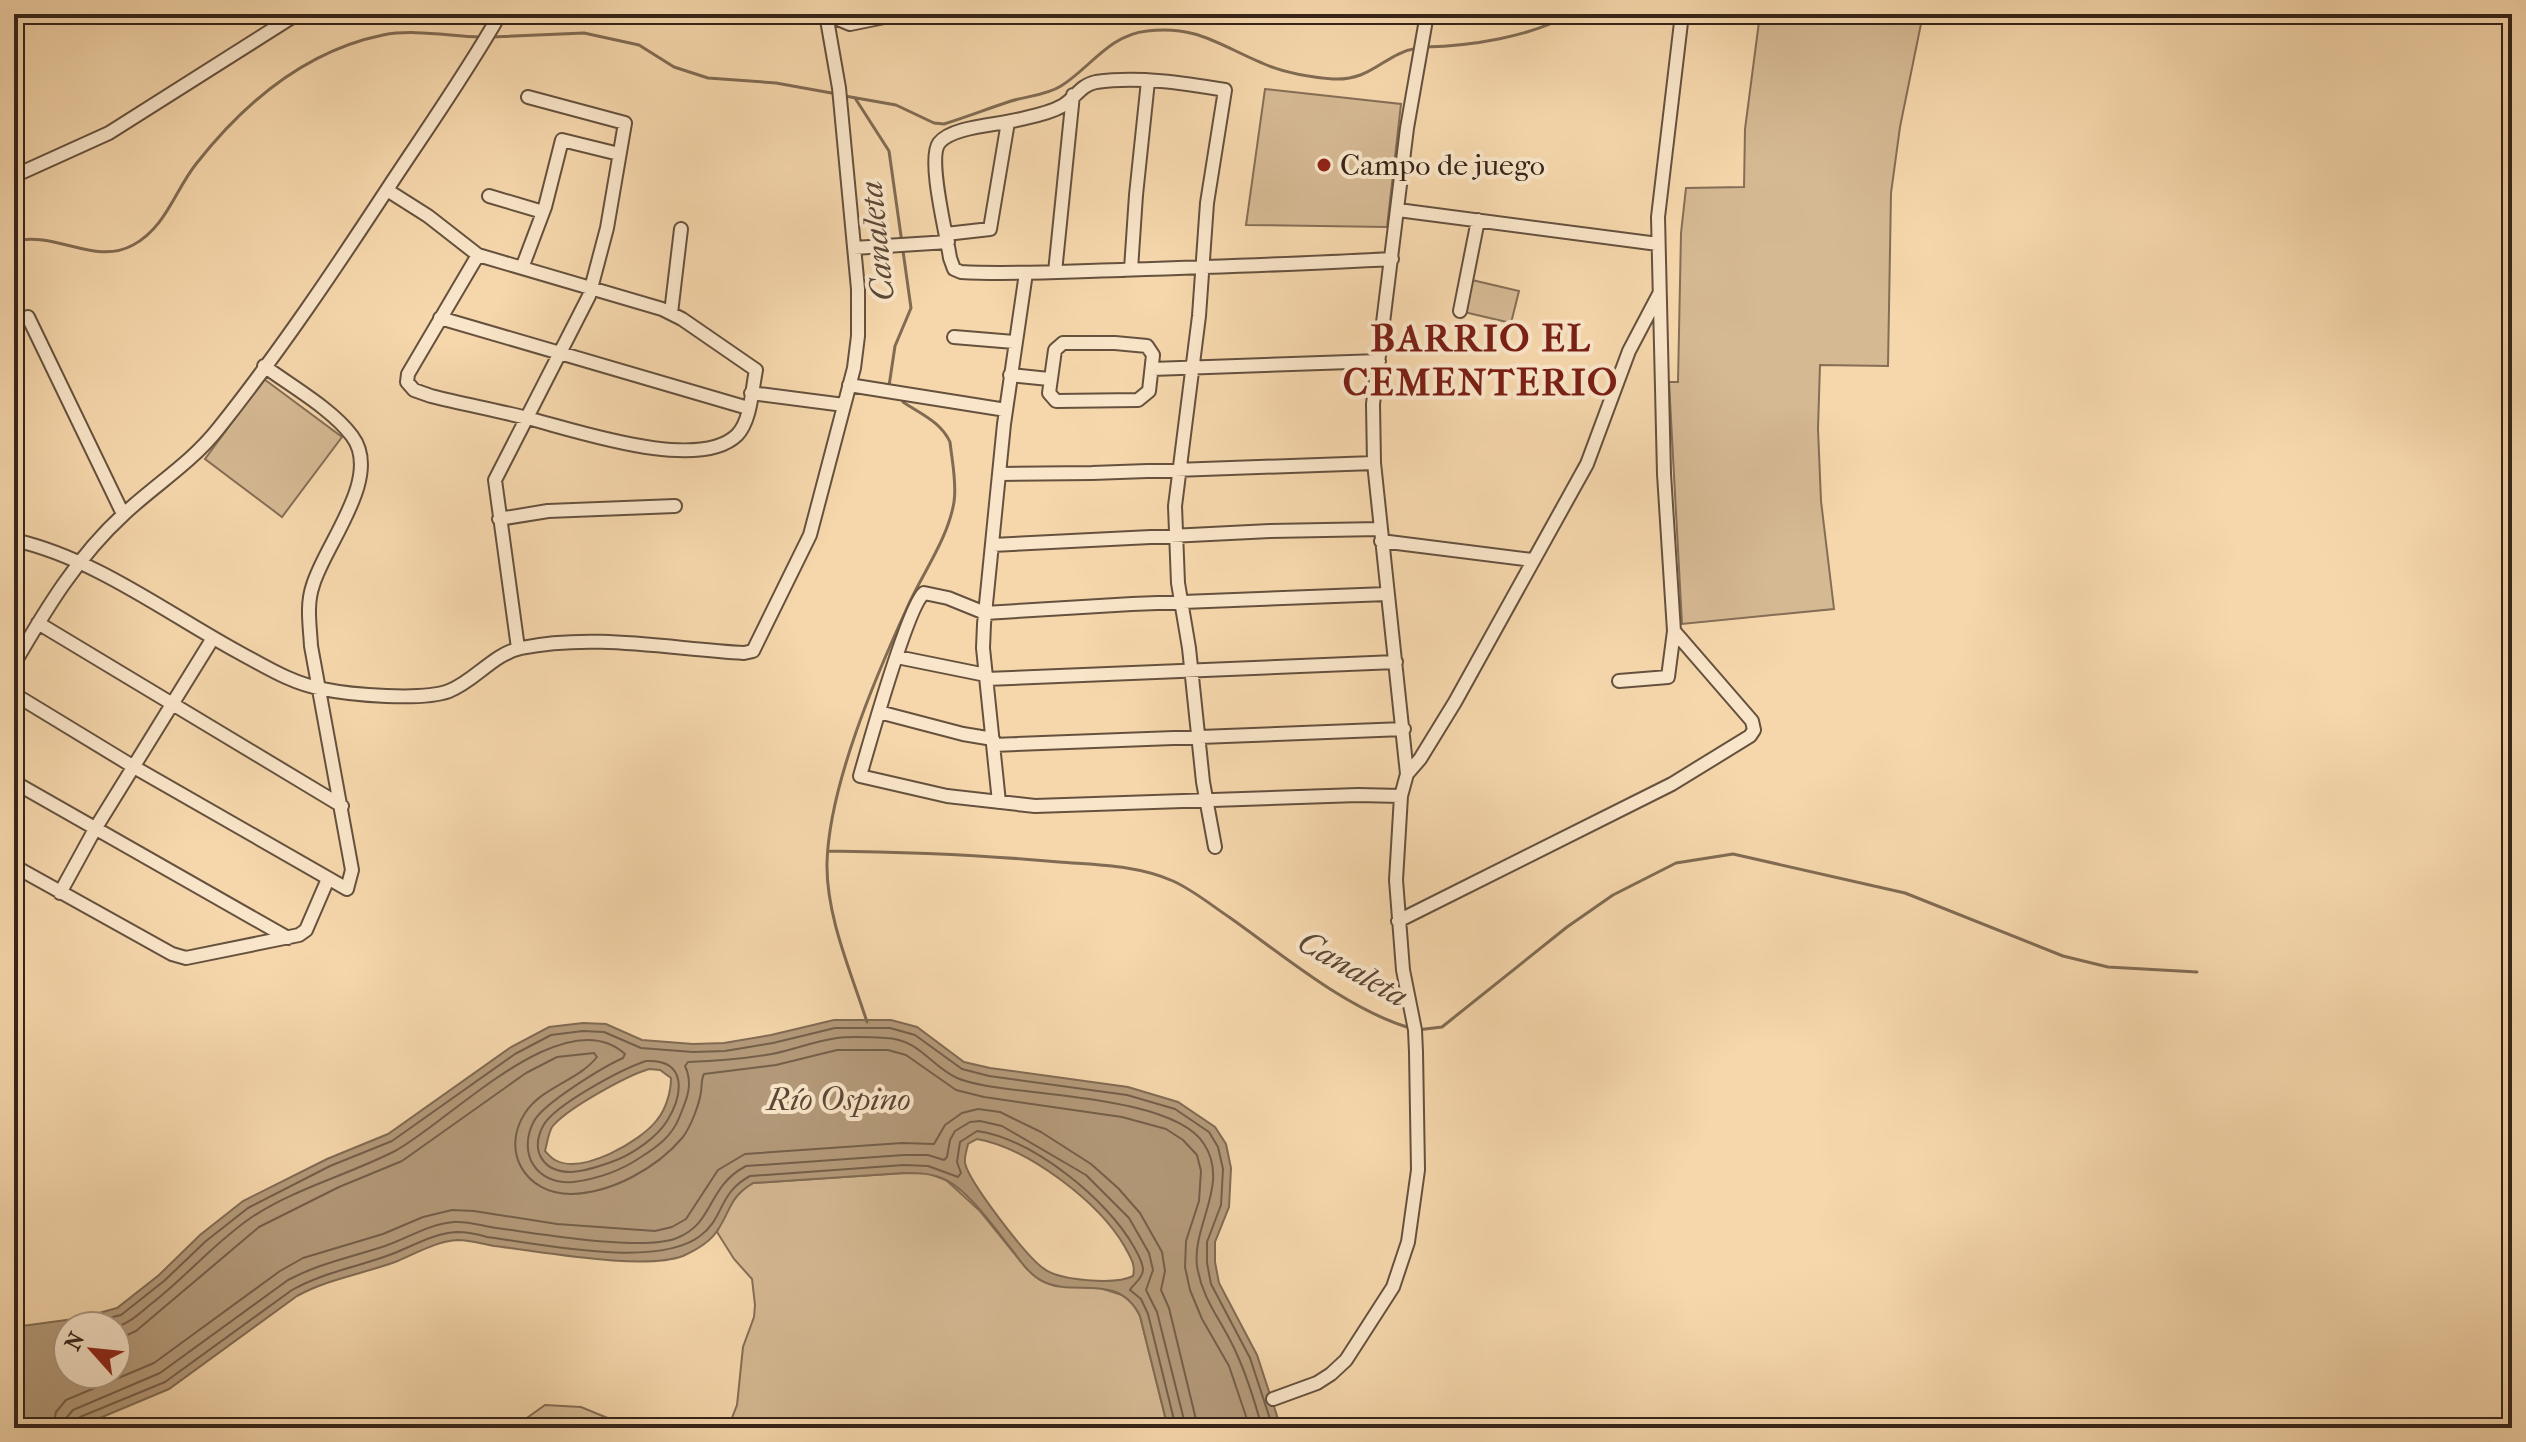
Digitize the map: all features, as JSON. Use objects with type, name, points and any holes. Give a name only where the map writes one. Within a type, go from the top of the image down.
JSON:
[{"type":"street","points":[[14,176],[109,133],[297,14]]},
{"type":"street","points":[[14,540],[53,550],[79,561],[281,675],[321,689],[391,695],[449,691],[518,648],[570,643],[753,651],[810,535],[854,368],[860,313],[840,94],[826,14],[857,24],[899,14]]},
{"type":"street","points":[[1273,1399],[1317,1383],[1339,1368],[1358,1346],[1401,1270],[1414,1209],[1418,1170],[1415,1030],[1403,970],[1396,846],[1401,796],[1407,774],[1374,463],[1373,404],[1407,128],[1427,14]]},
{"type":"street","points":[[1619,681],[1668,677],[1674,631],[1664,474],[1658,217],[1682,14]]},
{"type":"street","points":[[14,664],[79,561],[123,514],[202,448],[318,294],[497,19]]},
{"type":"street","points":[[1215,847],[1206,801],[1175,537],[1178,470],[1199,316],[1201,267],[1207,203],[1225,90],[1148,81],[1094,82],[1080,88],[1060,108],[956,132],[938,144],[936,178],[952,267],[956,271],[1026,273],[1201,267],[1392,259]]},
{"type":"street","points":[[1131,269],[1148,81]]},
{"type":"street","points":[[1055,272],[1073,95]]},
{"type":"street","points":[[518,648],[495,480],[592,287],[607,228],[625,123],[528,97]]},
{"type":"street","points":[[854,248],[947,238],[990,229],[1008,122]]},
{"type":"street","points":[[522,268],[543,212],[562,140],[619,154]]},
{"type":"street","points":[[387,190],[428,216],[478,255],[671,313],[756,370],[744,424],[734,438],[707,448],[690,450],[625,444],[431,396],[410,386],[408,374],[478,255]]},
{"type":"street","points":[[489,196],[543,212]]},
{"type":"street","points":[[1398,210],[1658,244]]},
{"type":"street","points":[[1460,311],[1478,220]]},
{"type":"street","points":[[671,313],[681,229]]},
{"type":"street","points":[[999,802],[983,648],[1010,375],[1026,273]]},
{"type":"street","points":[[1407,774],[1420,759],[1455,702],[1587,464],[1625,358],[1659,294]]},
{"type":"street","points":[[28,317],[123,514]]},
{"type":"street","points":[[440,318],[748,408]]},
{"type":"street","points":[[954,337],[1014,342]]},
{"type":"street","points":[[1063,343],[1147,346],[1153,355],[1149,391],[1138,400],[1056,401],[1049,393],[1049,379],[1055,350],[1063,343]]},
{"type":"street","points":[[1152,369],[1379,361]]},
{"type":"street","points":[[14,694],[347,889],[352,870],[311,646],[309,598],[313,582],[354,495],[362,457],[350,434],[338,421],[264,366]]},
{"type":"street","points":[[1010,375],[1049,379]]},
{"type":"street","points":[[849,385],[1006,410]]},
{"type":"street","points":[[751,393],[844,405]]},
{"type":"street","points":[[1000,474],[1374,463]]},
{"type":"street","points":[[499,519],[548,511],[675,506]]},
{"type":"street","points":[[992,545],[1175,537],[1381,535],[1532,560]]},
{"type":"street","points":[[1387,594],[1055,607],[985,613],[948,598],[924,593],[917,603],[897,657],[860,776],[947,796],[1053,806],[1401,796]]},
{"type":"street","points":[[38,623],[342,806]]},
{"type":"street","points":[[1398,921],[1672,784],[1750,736],[1755,725],[1747,713],[1674,631]]},
{"type":"street","points":[[60,893],[95,829],[213,638]]},
{"type":"street","points":[[897,657],[986,677],[1396,662]]},
{"type":"street","points":[[879,712],[993,742],[1199,738],[1314,730],[1404,729]]},
{"type":"street","points":[[14,782],[288,938]]},
{"type":"street","points":[[14,866],[179,957],[207,955],[299,935],[306,930],[328,879]]},
{"type":"shaded area","points":[[1760,14],[1923,14],[1900,127],[1891,193],[1888,366],[1820,365],[1818,429],[1821,501],[1834,609],[1682,624],[1669,382],[1678,382],[1681,233],[1686,188],[1744,187],[1745,129]]},
{"type":"shaded area","name":"Campo de juego","points":[[1265,89],[1401,104],[1387,227],[1246,225]]},
{"type":"shaded area","points":[[1472,280],[1519,291],[1511,323],[1464,312]]},
{"type":"shaded area","points":[[264,379],[342,437],[282,517],[205,459]]},
{"type":"shaded area","points":[[927,1173],[946,1180],[980,1211],[1026,1268],[1055,1286],[1100,1288],[1122,1295],[1134,1304],[1140,1316],[1168,1428],[728,1428],[737,1405],[743,1347],[755,1305],[752,1279],[734,1259],[717,1232],[731,1204],[740,1192],[753,1183]]},
{"type":"shaded area","points":[[545,1405],[581,1407],[632,1428],[513,1428]]},
{"type":"water","name":"Río Ospino","points":[[834,1020],[891,1020],[917,1027],[964,1062],[1128,1087],[1178,1102],[1215,1127],[1226,1144],[1231,1168],[1229,1207],[1215,1242],[1219,1283],[1257,1355],[1281,1428],[1168,1428],[1140,1316],[1131,1302],[1108,1290],[1055,1286],[1042,1281],[1026,1268],[964,1193],[936,1176],[904,1173],[753,1183],[735,1199],[710,1239],[683,1256],[665,1260],[617,1261],[463,1240],[442,1243],[297,1296],[169,1389],[76,1428],[14,1428],[14,1327],[52,1322],[52,1390],[132,1390],[132,1310],[110,1310],[117,1308],[159,1275],[200,1235],[243,1201],[327,1159],[388,1134],[511,1047],[549,1027],[583,1023],[606,1024],[642,1040],[724,1043]],"holes":[[[649,1069],[660,1070],[671,1078],[665,1106],[660,1116],[638,1138],[610,1154],[580,1163],[555,1160],[545,1151],[552,1127],[570,1111],[626,1078]],[[977,1139],[1018,1153],[1080,1195],[1098,1212],[1125,1247],[1134,1268],[1133,1276],[1114,1280],[1061,1276],[1035,1261],[1012,1235],[969,1172],[965,1156],[968,1144]]]},
{"type":"waterway","points":[[1425,47],[1500,39],[1537,29],[1570,14]]},
{"type":"waterway","points":[[845,96],[896,105],[934,123],[944,124],[1055,89],[1111,45],[1147,31],[1194,34],[1279,69],[1333,79],[1358,76],[1396,55],[1418,48]]},
{"type":"waterway","points":[[14,241],[45,240],[104,252],[133,245],[162,219],[188,175],[214,142],[255,101],[302,67],[327,53],[383,35],[419,33],[480,37]]},
{"type":"waterway","points":[[492,37],[584,33],[639,45],[674,67],[708,78],[776,83],[837,94]]},
{"type":"waterway","name":"Canaleta","points":[[855,98],[889,151],[902,243]]},
{"type":"waterway","name":"Canaleta","points":[[889,386],[895,346],[911,308],[903,251]]},
{"type":"waterway","name":"Canaleta","points":[[867,1022],[831,903],[827,863],[830,833],[845,767],[868,699],[907,608],[946,529],[955,495],[950,442],[930,419],[903,402]]},
{"type":"waterway","name":"Canaleta","points":[[828,851],[1030,860],[1117,867],[1160,876],[1195,893],[1339,995],[1410,1028]]},
{"type":"waterway","name":"Canaleta","points":[[1417,1030],[1442,1027],[1567,927],[1613,895],[1676,863],[1733,854],[1905,893],[2063,956],[2108,967],[2197,972]]},
{"type":"place","name":"Campo de juego","points":[[1324,165]]},
{"type":"district","name":"BARRIO EL CEMENTERIO","points":[[1481,360]]}]
